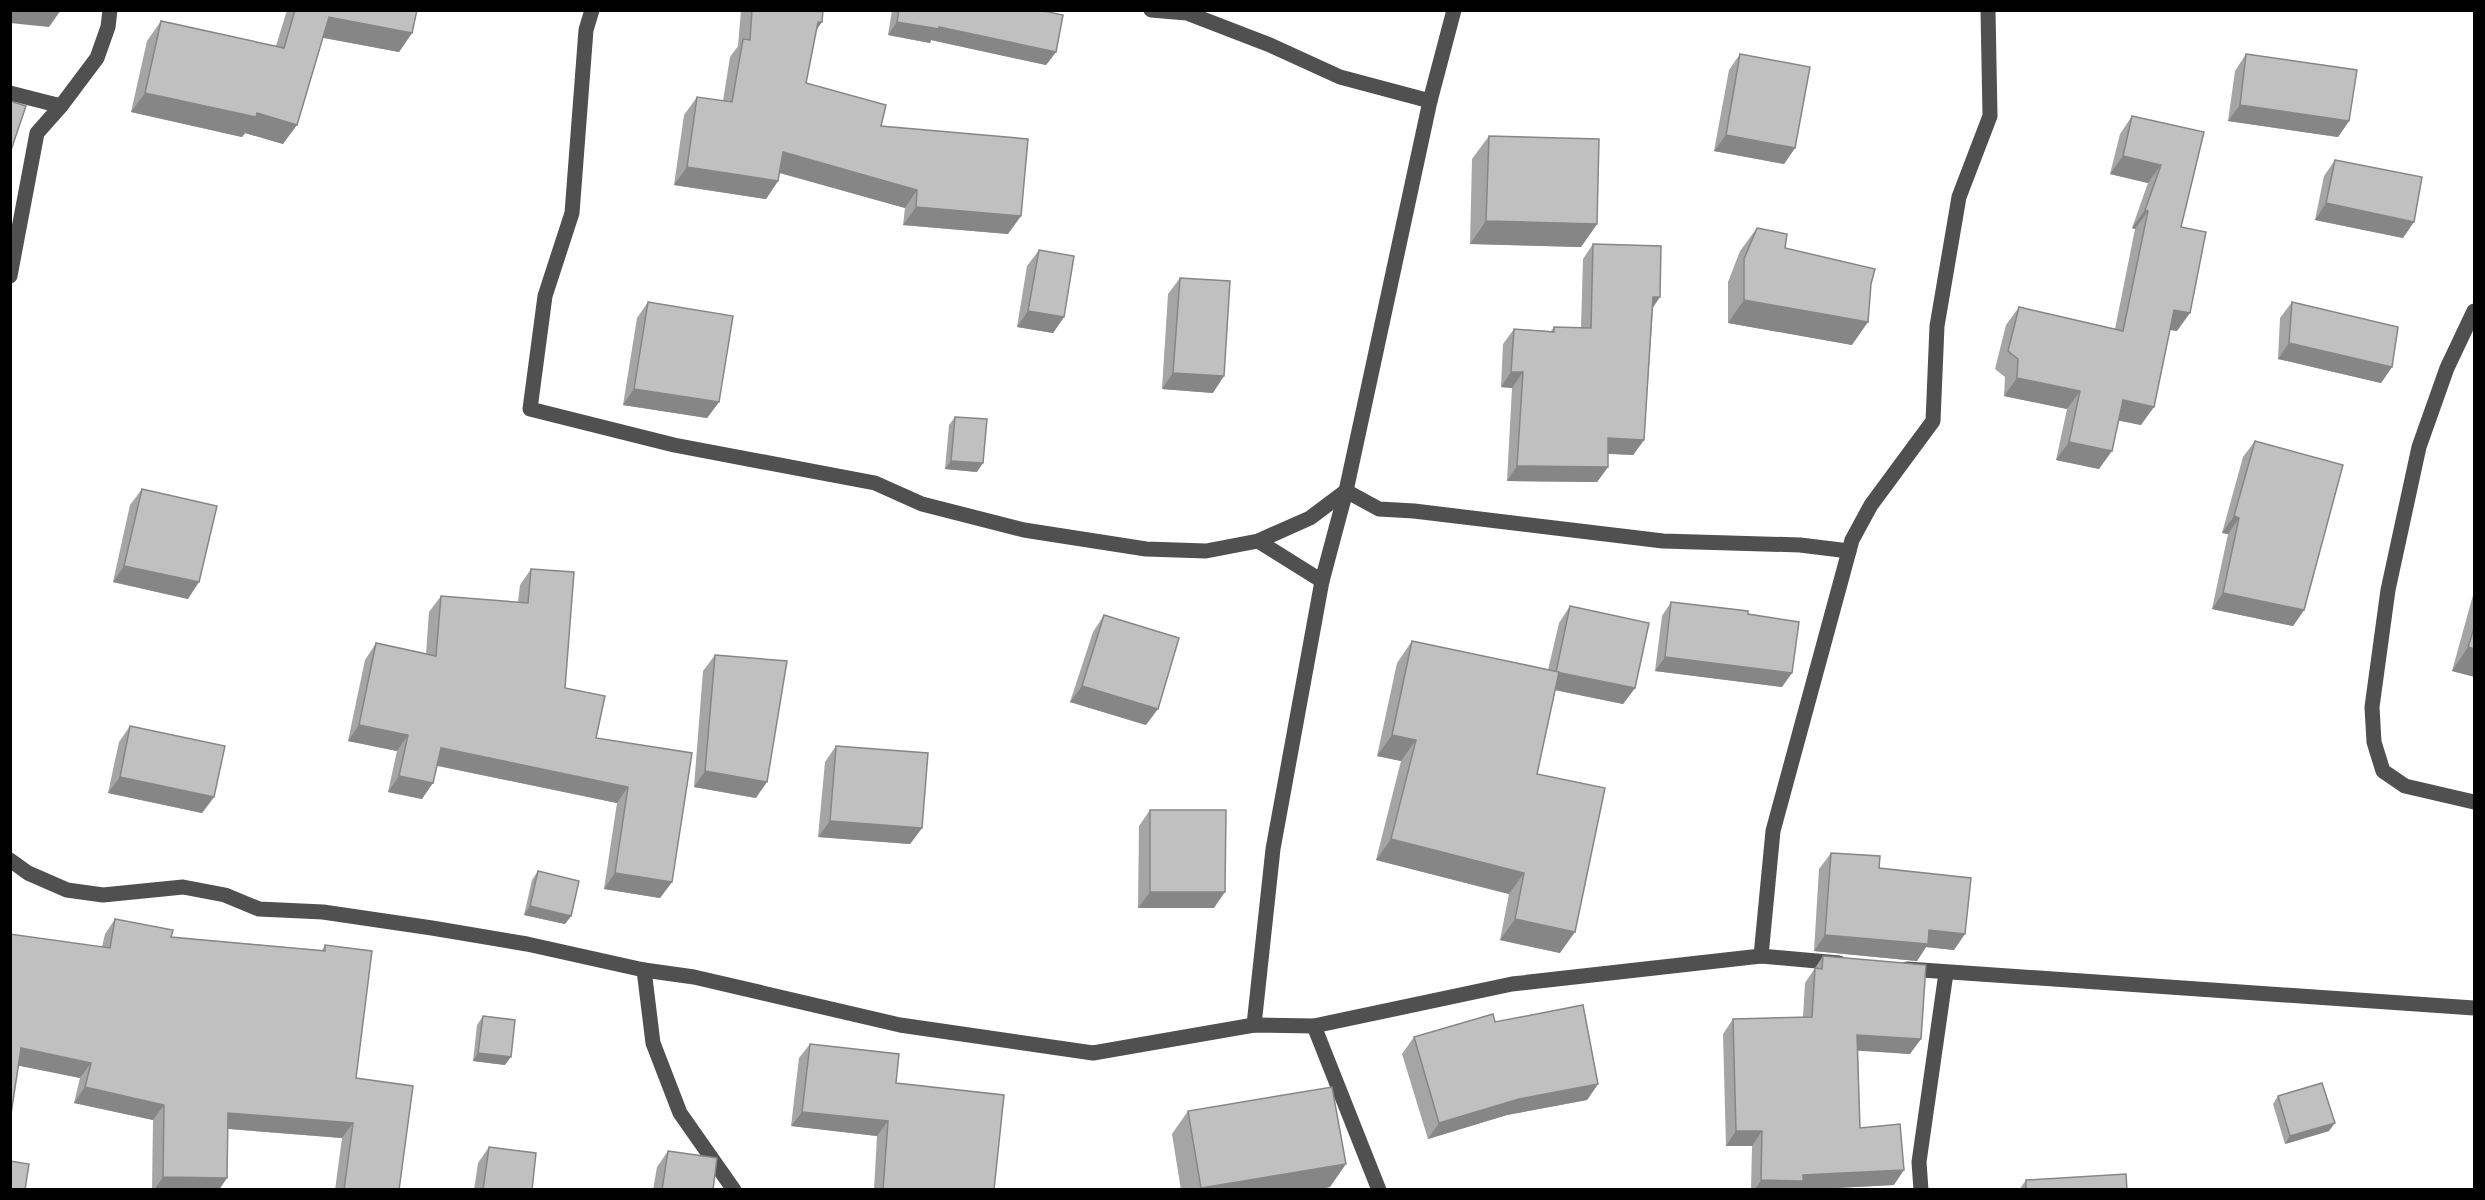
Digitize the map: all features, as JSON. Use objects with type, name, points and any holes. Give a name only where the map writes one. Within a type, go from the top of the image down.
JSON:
[{"type":"street","points":[[10,276],[37,133],[61,106],[97,58],[108,27],[110,10]]},
{"type":"street","points":[[592,10],[586,30],[572,213],[545,296],[530,410],[674,445],[875,483],[922,504],[1024,530],[1146,549],[1206,551],[1258,541],[1310,518],[1346,491]]},
{"type":"street","points":[[1150,10],[1187,13],[1270,45],[1340,77],[1430,102]]},
{"type":"street","points":[[1254,1025],[1273,849],[1322,580],[1346,491],[1430,102],[1454,10]]},
{"type":"street","points":[[1761,956],[1773,831],[1852,540],[1871,505],[1933,421],[1936,326],[1959,197],[1990,116],[1988,10]]},
{"type":"street","points":[[10,93],[61,106]]},
{"type":"street","points":[[2475,311],[2447,368],[2419,447],[2388,590],[2372,707],[2374,742],[2383,771],[2405,786],[2475,802]]},
{"type":"street","points":[[1346,491],[1379,509],[1414,511],[1663,541],[1800,545],[1849,551]]},
{"type":"street","points":[[1258,541],[1322,580]]},
{"type":"street","points":[[10,860],[28,873],[67,890],[103,895],[183,886],[225,895],[260,909],[323,912],[527,944],[644,970],[694,977],[900,1025],[1093,1053],[1254,1025],[1314,1026],[1512,984],[1761,956],[1853,964]]},
{"type":"street","points":[[1888,967],[1946,973],[2475,1008]]},
{"type":"street","points":[[644,970],[653,1043],[680,1113],[734,1190]]},
{"type":"street","points":[[1921,1190],[1919,1162],[1946,973]]},
{"type":"street","points":[[1314,1026],[1379,1190]]},
{"type":"building","points":[[295,10],[417,10],[412,33],[329,17],[297,125],[257,113],[256,117],[145,93],[161,21],[284,48]]},
{"type":"building","points":[[752,10],[823,10],[822,22],[818,22],[806,83],[886,105],[881,126],[1028,139],[1021,216],[916,207],[917,190],[783,152],[778,181],[687,167],[697,97],[732,102],[743,39],[750,40]]},
{"type":"building","points":[[899,10],[1039,10],[1063,15],[1056,52],[939,27],[939,29],[897,22]]},
{"type":"building","points":[[1740,54],[1810,67],[1795,148],[1726,135]]},
{"type":"building","points":[[2246,54],[2357,70],[2349,121],[2240,105]]},
{"type":"building","points":[[10,101],[26,106],[10,153]]},
{"type":"building","points":[[2132,116],[2204,132],[2181,227],[2206,232],[2190,313],[2174,310],[2154,407],[2123,400],[2112,451],[2069,442],[2080,391],[2017,378],[2018,359],[2008,351],[2019,307],[2123,331],[2148,211],[2145,210],[2161,165],[2123,156]]},
{"type":"building","points":[[1489,136],[1599,139],[1597,224],[1486,221]]},
{"type":"building","points":[[2335,160],[2422,177],[2414,222],[2326,203]]},
{"type":"building","points":[[1757,228],[1787,234],[1785,248],[1875,269],[1871,284],[1868,322],[1744,300],[1744,259]]},
{"type":"building","points":[[1593,244],[1661,246],[1660,297],[1653,297],[1644,440],[1608,438],[1608,467],[1517,466],[1523,372],[1511,372],[1514,329],[1554,332],[1554,327],[1591,328]]},
{"type":"building","points":[[1039,250],[1074,256],[1064,317],[1028,311]]},
{"type":"building","points":[[1180,278],[1230,281],[1224,376],[1173,373]]},
{"type":"building","points":[[648,302],[733,316],[719,402],[634,389]]},
{"type":"building","points":[[2292,302],[2398,327],[2392,367],[2289,343]]},
{"type":"building","points":[[955,417],[987,419],[983,463],[951,461]]},
{"type":"building","points":[[2255,441],[2343,465],[2304,610],[2223,593],[2239,518],[2234,516]]},
{"type":"building","points":[[142,489],[217,506],[199,582],[124,566]]},
{"type":"building","points":[[531,569],[574,572],[565,688],[605,696],[596,738],[692,753],[672,882],[615,873],[628,787],[441,748],[433,783],[399,776],[408,735],[359,725],[376,643],[436,656],[441,596],[528,603]]},
{"type":"building","points":[[1671,602],[1748,611],[1748,614],[1799,622],[1792,673],[1665,657]]},
{"type":"building","points":[[1570,606],[1649,623],[1635,688],[1556,672]]},
{"type":"building","points":[[1104,615],[1179,638],[1158,709],[1082,686]]},
{"type":"building","points":[[2475,625],[2475,649],[2468,647]]},
{"type":"building","points":[[1412,641],[1559,672],[1537,774],[1605,788],[1575,932],[1515,919],[1524,873],[1391,839],[1416,740],[1392,735]]},
{"type":"building","points":[[715,655],[787,661],[767,782],[705,771]]},
{"type":"building","points":[[130,726],[225,746],[214,797],[120,777]]},
{"type":"building","points":[[836,746],[928,753],[922,828],[830,821]]},
{"type":"building","points":[[1150,810],[1226,810],[1225,892],[1150,892]]},
{"type":"building","points":[[1831,853],[1880,856],[1879,868],[1971,878],[1965,934],[1929,930],[1928,944],[1825,935]]},
{"type":"building","points":[[538,871],[579,881],[571,916],[530,906]]},
{"type":"building","points":[[115,919],[173,930],[171,937],[325,951],[325,945],[372,951],[356,1078],[413,1086],[399,1190],[344,1190],[353,1123],[228,1113],[227,1178],[163,1177],[164,1105],[85,1087],[91,1063],[21,1048],[10,1121],[10,934],[110,948]]},
{"type":"building","points":[[1823,956],[1926,965],[1921,1039],[1857,1035],[1860,1128],[1900,1124],[1904,1170],[1803,1175],[1803,1181],[1761,1180],[1762,1131],[1736,1131],[1733,1019],[1812,1017],[1815,968],[1822,969]]},
{"type":"building","points":[[1583,1005],[1598,1084],[1519,1099],[1439,1123],[1414,1037],[1493,1014],[1495,1022]]},
{"type":"building","points":[[483,1016],[515,1020],[511,1057],[478,1053]]},
{"type":"building","points":[[810,1044],[899,1054],[896,1083],[1004,1095],[994,1190],[883,1190],[888,1121],[802,1112]]},
{"type":"building","points":[[2322,1083],[2335,1123],[2290,1136],[2278,1096]]},
{"type":"building","points":[[1332,1087],[1346,1164],[1201,1188],[1188,1111]]},
{"type":"building","points":[[489,1147],[536,1153],[532,1190],[483,1190]]},
{"type":"building","points":[[668,1151],[717,1158],[713,1190],[662,1190]]},
{"type":"building","points":[[10,1161],[29,1164],[25,1190],[10,1190]]},
{"type":"building","points":[[2126,1174],[2127,1190],[2026,1190],[2026,1180]]}]
